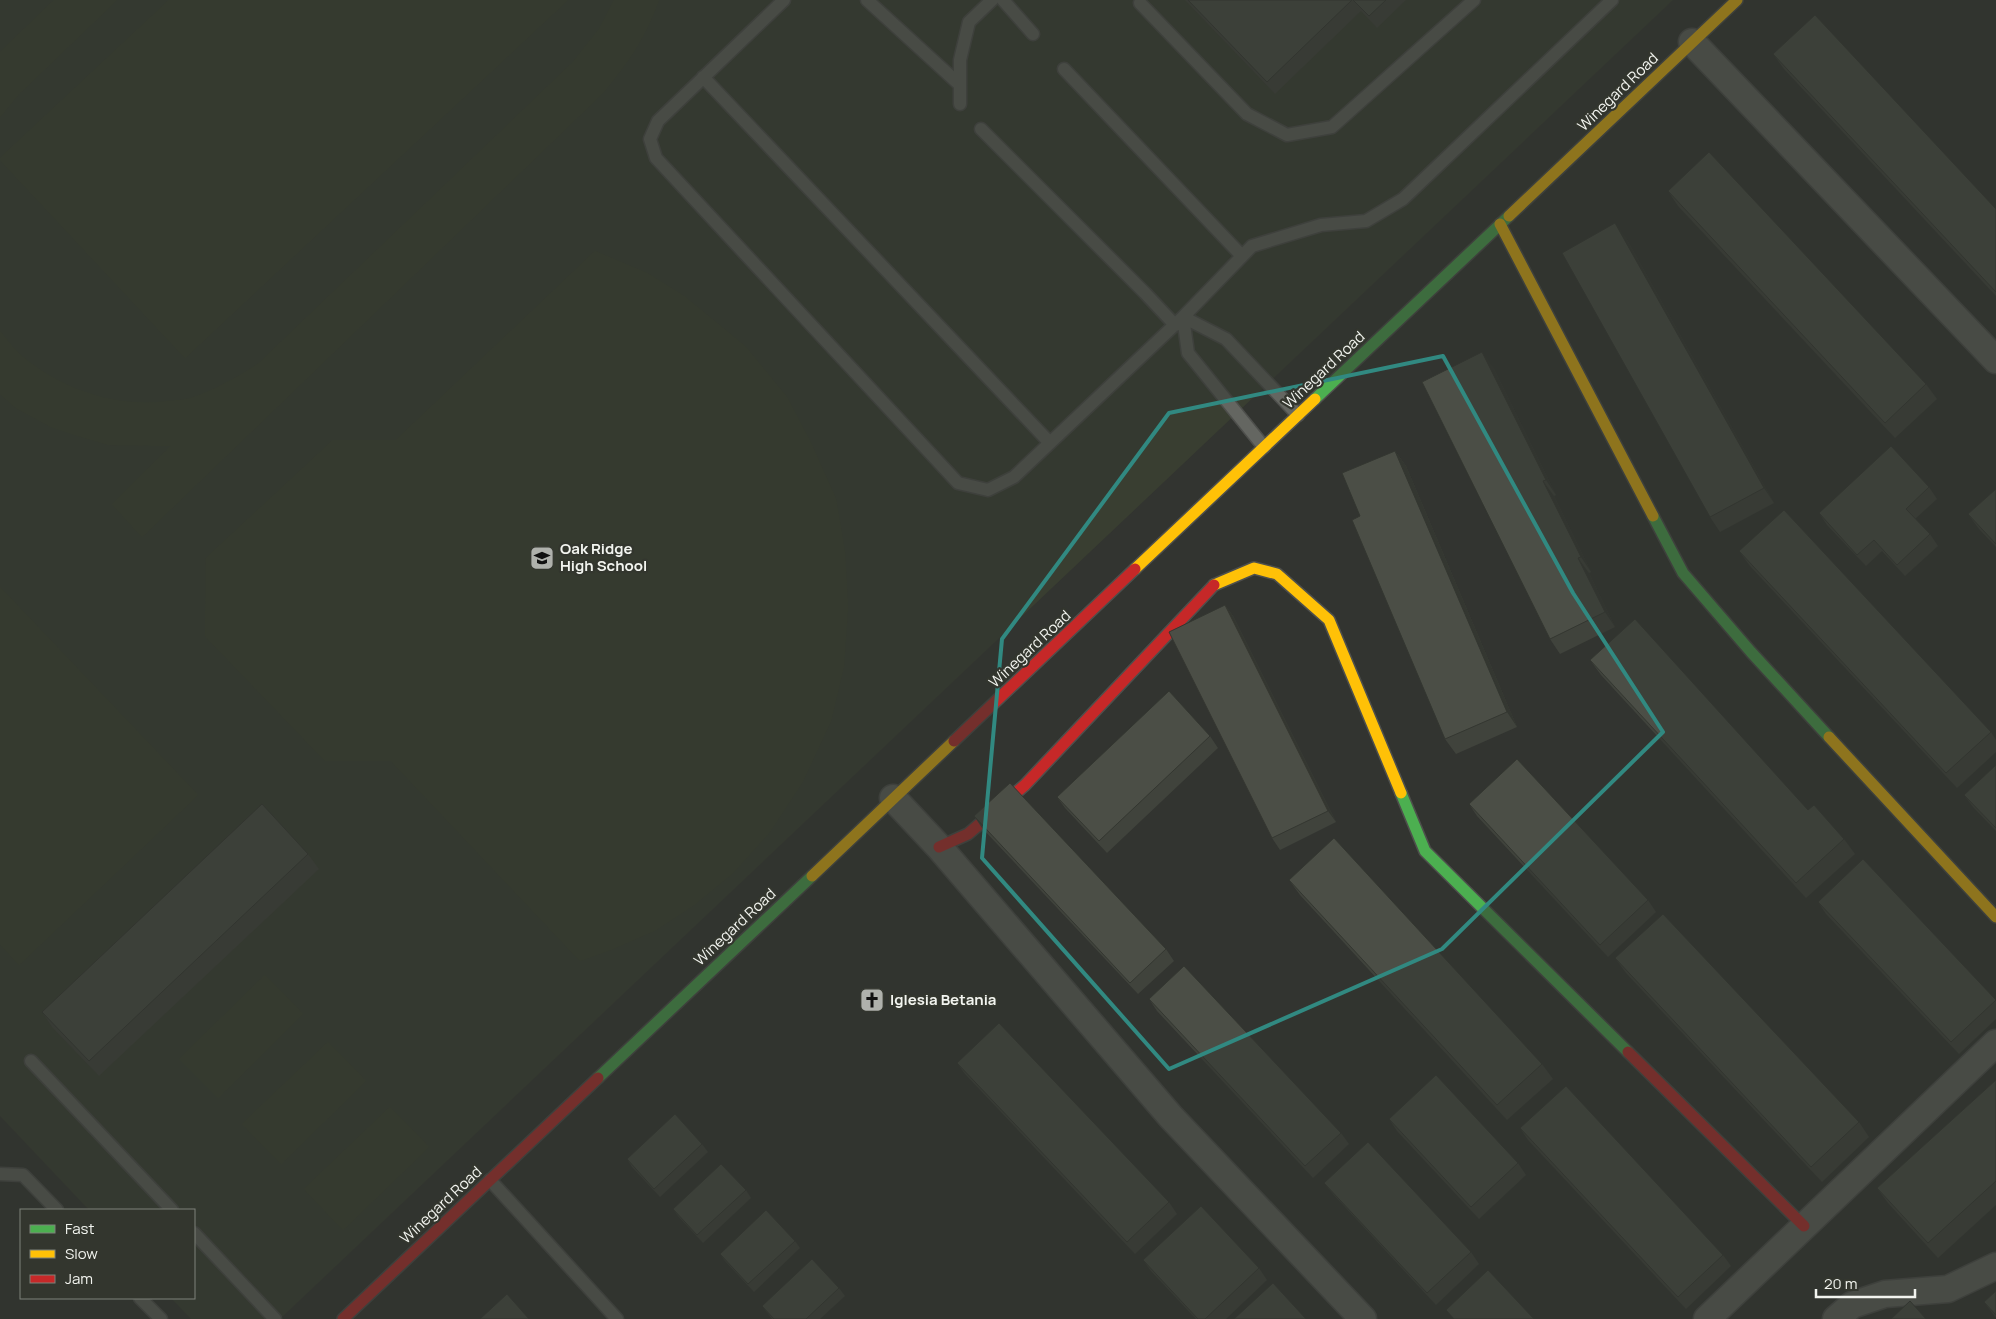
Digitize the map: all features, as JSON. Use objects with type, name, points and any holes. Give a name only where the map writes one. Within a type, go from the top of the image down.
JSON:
[{"type":"street","name":"Winegard Road","points":[[343,1319],[1736,0]]},
{"type":"street","points":[[1692,42],[1996,360]]},
{"type":"street","points":[[1500,224],[1684,573],[1751,652],[1996,917]]},
{"type":"street","points":[[938,847],[968,834],[1025,785],[1215,584],[1254,568],[1277,574],[1329,620],[1425,851],[1804,1226]]},
{"type":"street","points":[[894,798],[1171,1117],[1364,1319]]},
{"type":"street","points":[[1707,1319],[1996,1043]]},
{"type":"street","points":[[1836,1319],[1852,1305],[1885,1294],[1948,1289],[1996,1266]]},
{"type":"lane","points":[[784,0],[658,121],[650,139],[656,158],[951,476],[958,483],[988,490],[1014,477],[1179,321],[1252,246],[1321,225],[1366,221],[1403,199],[1612,0]]},
{"type":"lane","points":[[867,0],[960,85]]},
{"type":"lane","points":[[960,104],[960,60],[970,22],[992,0]]},
{"type":"lane","points":[[1003,0],[1033,34]]},
{"type":"lane","points":[[1140,3],[1247,114],[1287,136],[1332,127],[1474,0]]},
{"type":"lane","points":[[1064,69],[1242,256]]},
{"type":"lane","points":[[703,77],[1050,443]]},
{"type":"lane","points":[[981,129],[1145,293],[1179,321],[1226,339],[1298,415]]},
{"type":"lane","points":[[1179,321],[1188,353],[1264,447]]},
{"type":"lane","points":[[31,1061],[171,1209]]},
{"type":"lane","points":[[0,1174],[23,1175],[56,1209]]},
{"type":"lane","points":[[490,1180],[617,1319]]},
{"type":"lane","points":[[195,1234],[275,1319]]},
{"type":"lane","points":[[141,1299],[160,1319]]},
{"type":"highlighted area","points":[[1443,356],[1573,593],[1663,732],[1442,949],[1169,1069],[982,858],[1002,639],[1169,413]]},
{"type":"shaded area","name":"Oak Ridge High School","points":[[0,0],[1673,0],[280,1319],[191,1319],[172,1299],[195,1299],[195,1209],[88,1209],[0,1116]]},
{"type":"shaded area","points":[[54,0],[117,0],[19,94],[0,117],[0,52]]},
{"type":"shaded area","points":[[169,0],[568,0],[185,358],[0,160]]},
{"type":"shaded area","points":[[614,0],[659,0],[648,27],[636,49],[603,93],[142,537],[112,504],[171,446],[109,445],[75,435],[51,427],[16,408],[0,394],[0,331],[20,354],[55,379],[91,394],[129,402],[191,398],[218,387],[259,363],[573,62],[599,29]]},
{"type":"shaded area","points":[[595,251],[647,273],[684,296],[745,346],[787,397],[811,443],[836,499],[845,552],[848,608],[844,666],[831,721],[802,783],[769,833],[733,873],[694,905],[656,930],[580,961],[391,761],[325,761],[205,636],[206,558],[333,440],[396,440]]},
{"type":"shaded area","points":[[0,587],[198,795],[19,965],[0,944]]},
{"type":"shaded area","points":[[265,975],[303,1014],[218,1098],[179,1059]]},
{"type":"shaded area","points":[[328,1042],[366,1081],[281,1164],[242,1124]]},
{"type":"shaded area","points":[[390,1107],[429,1147],[343,1230],[304,1189]]},
{"type":"building","points":[[1188,0],[1352,0],[1267,82]]},
{"type":"building","points":[[1353,0],[1386,0],[1369,16]]},
{"type":"building","points":[[1815,15],[1996,209],[1996,292],[1773,54]]},
{"type":"building","points":[[1709,152],[1926,384],[1885,423],[1668,191]]},
{"type":"building","points":[[1615,223],[1764,488],[1710,517],[1562,253]]},
{"type":"building","points":[[1482,352],[1546,480],[1543,481],[1581,557],[1578,558],[1605,612],[1550,639],[1422,382]]},
{"type":"building","points":[[1891,446],[1929,487],[1906,509],[1930,534],[1897,565],[1874,540],[1857,555],[1819,513]]},
{"type":"building","points":[[1395,451],[1507,712],[1445,739],[1352,520],[1360,516],[1342,473]]},
{"type":"building","points":[[1996,489],[1996,544],[1968,514]]},
{"type":"building","points":[[1784,510],[1991,732],[1946,773],[1739,551]]},
{"type":"building","points":[[1225,605],[1328,811],[1272,838],[1169,632]]},
{"type":"building","points":[[1635,619],[1808,810],[1814,805],[1844,839],[1796,883],[1590,660]]},
{"type":"building","points":[[1169,691],[1210,736],[1099,841],[1057,797]]},
{"type":"building","points":[[1517,759],[1648,900],[1600,945],[1469,804]]},
{"type":"building","points":[[1996,765],[1996,828],[1964,795]]},
{"type":"building","points":[[1010,783],[1166,949],[1130,983],[974,816]]},
{"type":"building","points":[[262,804],[308,854],[89,1061],[42,1012]]},
{"type":"building","points":[[1334,838],[1542,1064],[1497,1105],[1289,880]]},
{"type":"building","points":[[1863,859],[1996,1000],[1951,1042],[1818,902]]},
{"type":"building","points":[[1663,914],[1859,1122],[1811,1167],[1615,958]]},
{"type":"building","points":[[1184,966],[1341,1133],[1305,1166],[1149,999]]},
{"type":"building","points":[[999,1023],[1169,1202],[1127,1242],[957,1063]]},
{"type":"building","points":[[1436,1075],[1518,1163],[1471,1207],[1389,1119]]},
{"type":"building","points":[[1996,1080],[1996,1181],[1928,1243],[1877,1188]]},
{"type":"building","points":[[1566,1086],[1723,1255],[1678,1297],[1520,1128]]},
{"type":"building","points":[[675,1114],[702,1144],[654,1189],[627,1159]]},
{"type":"building","points":[[1368,1142],[1471,1252],[1427,1293],[1324,1183]]},
{"type":"building","points":[[721,1164],[746,1190],[697,1235],[673,1209]]},
{"type":"building","points":[[1201,1206],[1259,1268],[1205,1319],[1198,1319],[1143,1260]]},
{"type":"building","points":[[766,1210],[795,1241],[748,1284],[720,1254]]},
{"type":"building","points":[[812,1259],[839,1288],[806,1319],[774,1319],[762,1306]]},
{"type":"building","points":[[1488,1270],[1534,1319],[1454,1319],[1446,1310]]},
{"type":"building","points":[[1273,1283],[1306,1319],[1234,1319]]},
{"type":"building","points":[[1996,1291],[1996,1315],[1984,1302]]},
{"type":"building","points":[[507,1294],[529,1319],[480,1319]]},
{"type":"building","points":[[1910,1301],[1926,1319],[1891,1319]]},
{"type":"traffic: fast","points":[[1315,399],[1509,216]]},
{"type":"traffic: fast","points":[[1653,516],[1683,573],[1751,652],[1829,737]]},
{"type":"traffic: fast","points":[[1401,793],[1425,851],[1628,1052]]},
{"type":"traffic: fast","points":[[598,1078],[812,876]]},
{"type":"traffic: slow","points":[[1509,216],[1737,0]]},
{"type":"traffic: slow","points":[[1500,224],[1653,516]]},
{"type":"traffic: slow","points":[[1135,569],[1315,399]]},
{"type":"traffic: slow","points":[[1214,585],[1254,568],[1277,574],[1329,620],[1401,793]]},
{"type":"traffic: slow","points":[[1829,737],[1996,917]]},
{"type":"traffic: slow","points":[[812,876],[954,741]]},
{"type":"traffic: jam","points":[[954,741],[1135,569]]},
{"type":"traffic: jam","points":[[939,847],[968,834],[1025,785],[1214,585]]},
{"type":"traffic: jam","points":[[1628,1052],[1804,1226]]},
{"type":"traffic: jam","points":[[343,1319],[598,1078]]},
{"type":"place","name":"Oak Ridge High School","points":[[542,558]]},
{"type":"place","name":"Iglesia Betania","points":[[872,1000]]}]
